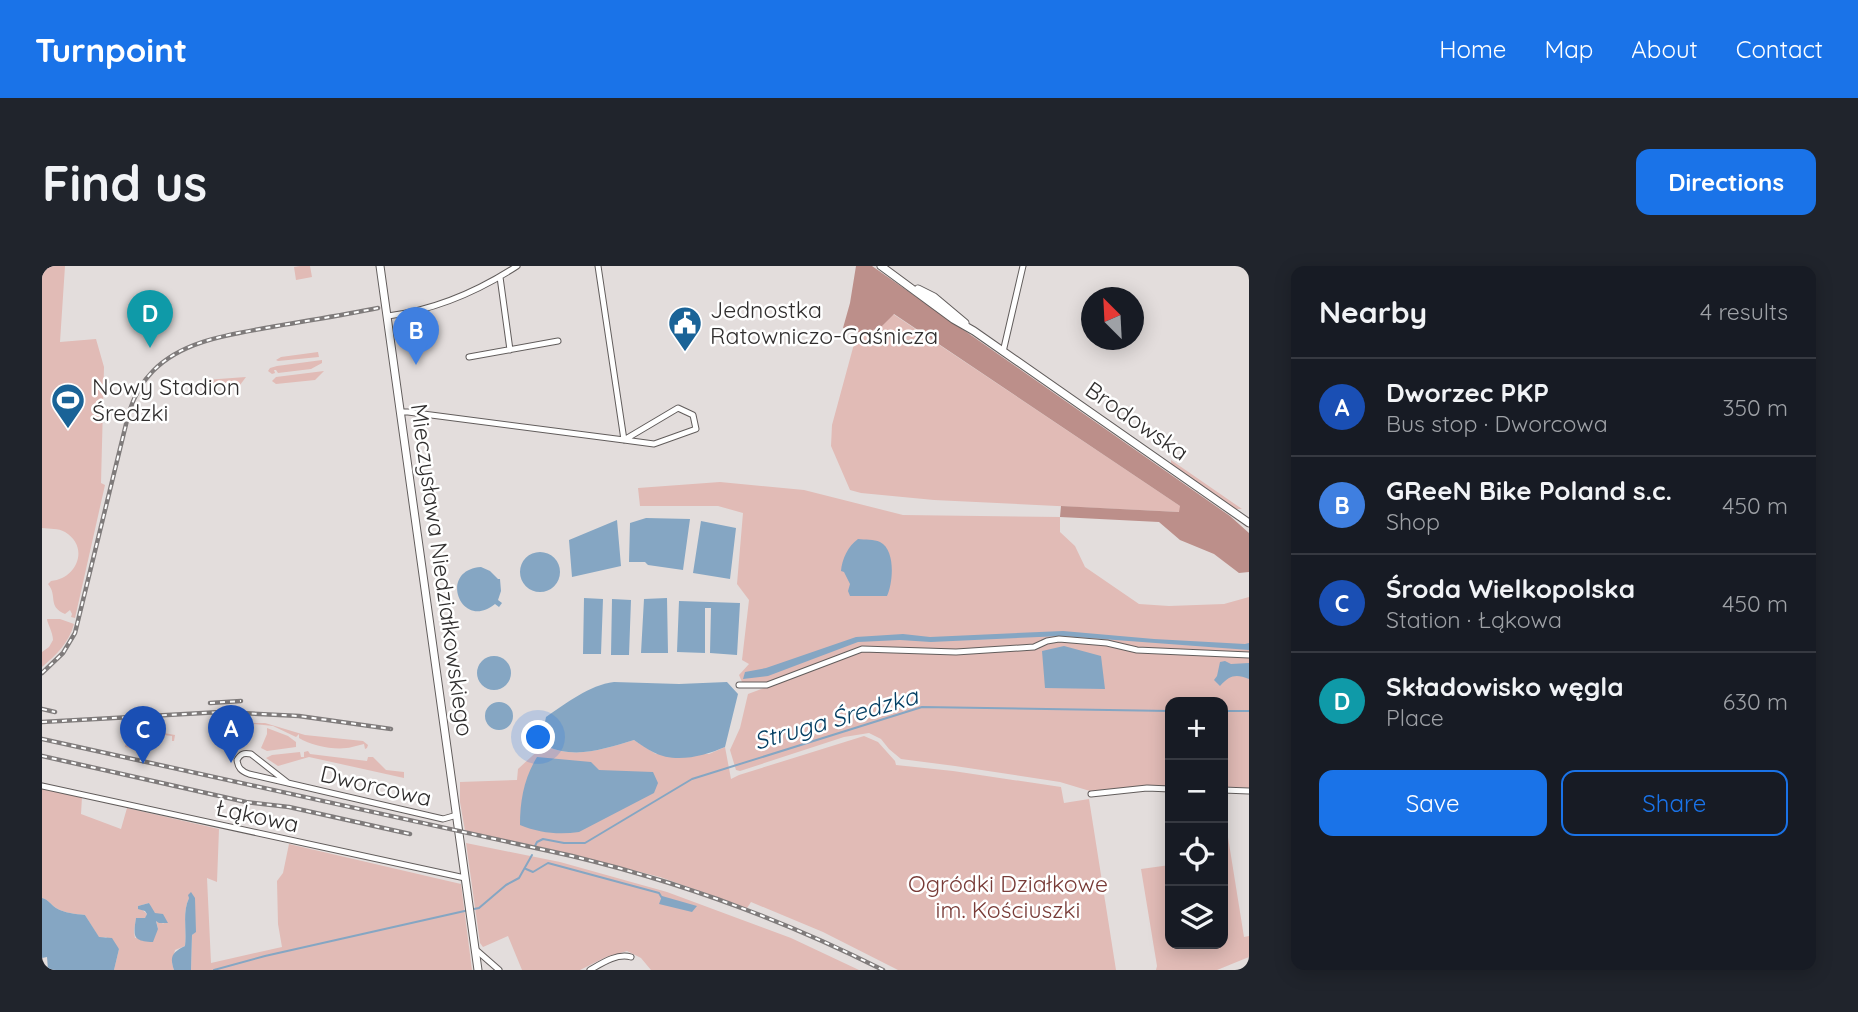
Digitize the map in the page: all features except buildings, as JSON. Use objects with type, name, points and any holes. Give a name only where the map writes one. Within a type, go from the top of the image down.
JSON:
[{"type":"street","name":"Mieczysława Niedziałkowskiego","points":[[380,266],[478,970]]},
{"type":"street","points":[[388,316],[447,302],[477,290],[517,266]]},
{"type":"street","points":[[598,266],[624,440]]},
{"type":"street","name":"Brodowska","points":[[881,266],[953,319],[1249,523]]},
{"type":"street","points":[[1003,352],[1023,266]]},
{"type":"street","points":[[500,277],[510,350]]},
{"type":"street","points":[[469,357],[558,341]]},
{"type":"street","points":[[401,412],[624,440],[654,443],[696,429],[693,415],[678,408],[624,440]]},
{"type":"street","points":[[739,685],[767,685],[862,649],[956,652],[1034,647],[1059,639],[1107,643],[1137,650],[1249,655]]},
{"type":"street","name":"Dworcowa","points":[[288,783],[251,754],[244,753],[237,760],[242,771],[288,783],[443,819],[457,815]]},
{"type":"street","name":"Łąkowa","points":[[42,786],[466,883]]},
{"type":"street","points":[[1091,794],[1165,789]]},
{"type":"street","points":[[1228,790],[1249,791]]},
{"type":"street","points":[[475,949],[499,970]]},
{"type":"street","points":[[590,970],[624,955],[631,957]]},
{"type":"green space","points":[[42,266],[65,266],[60,342],[96,339],[104,367],[101,483],[105,485],[75,618],[71,617],[70,610],[65,614],[56,608],[48,584],[68,575],[73,569],[77,561],[77,546],[73,538],[65,532],[42,528]]},
{"type":"green space","points":[[310,266],[312,277],[296,280],[294,267]]},
{"type":"green space","points":[[893,314],[1180,506],[1180,512],[934,500],[850,490],[831,446],[832,425],[854,344],[862,333],[880,328]]},
{"type":"green space","points":[[318,352],[319,357],[276,360],[281,357]]},
{"type":"green space","points":[[322,360],[322,363],[311,369],[278,373],[274,370],[275,373],[272,374],[268,371],[277,366]]},
{"type":"green space","points":[[324,371],[315,380],[276,384],[272,381],[276,377]]},
{"type":"green space","points":[[246,377],[240,385],[225,387],[219,380],[216,383],[218,387],[202,386],[205,380]]},
{"type":"green space","points":[[1171,460],[1242,509],[1235,509],[1171,464]]},
{"type":"green space","points":[[720,482],[804,490],[903,515],[1060,517],[1060,532],[1075,546],[1085,567],[1139,604],[1224,604],[1249,597],[1249,653],[1138,648],[1072,639],[1034,645],[949,650],[862,647],[767,682],[742,682],[739,675],[749,664],[742,660],[749,600],[737,584],[743,513],[718,506],[640,506],[638,488]]},
{"type":"green space","points":[[47,619],[60,619],[74,624],[65,643],[42,667],[42,652],[53,640]]},
{"type":"green space","points":[[1059,642],[1249,656],[1249,788],[1228,787],[1228,697],[1165,697],[1165,786],[1090,791],[1060,782],[901,759],[881,739],[869,733],[844,737],[740,771],[736,770],[730,750],[740,728],[748,694],[863,651],[958,654]]},
{"type":"green space","points":[[254,723],[265,723],[305,735],[363,741],[368,745],[365,749],[364,744],[346,748],[325,747],[304,741],[299,738],[299,734],[296,737],[273,726]]},
{"type":"green space","points":[[128,727],[137,737],[131,727],[175,735],[174,741],[172,736],[164,735],[163,739],[162,734],[157,733],[157,736],[152,733],[155,739],[153,746],[149,749],[142,743],[147,751],[125,747]]},
{"type":"green space","points":[[267,728],[288,736],[296,742],[296,747],[267,751],[261,748]]},
{"type":"green space","name":"Ogródki Działkowe im. Kościuszki","points":[[864,736],[878,742],[896,765],[1061,787],[1064,803],[1089,799],[1116,970],[898,970],[823,932],[751,902],[747,908],[660,877],[465,831],[460,782],[517,780],[518,769],[544,745],[567,752],[589,752],[634,740],[656,754],[709,754],[725,747],[731,779]]},
{"type":"green space","points":[[308,751],[310,754],[367,761],[368,757],[373,757],[386,770],[404,772],[404,778],[309,757],[278,766],[266,758],[300,752],[301,757],[304,757],[304,752]]},
{"type":"green space","points":[[42,789],[82,797],[81,814],[121,829],[127,808],[219,829],[217,882],[207,878],[211,963],[282,947],[278,924],[277,881],[283,873],[289,844],[461,884],[472,970],[191,970],[195,898],[189,898],[185,916],[185,946],[175,950],[172,963],[174,970],[114,970],[119,949],[106,937],[99,938],[85,915],[59,910],[42,898]],"holes":[[[149,903],[164,924],[156,920],[158,929],[135,938],[136,918],[145,919],[147,914],[138,906]]]},
{"type":"green space","points":[[1228,837],[1244,937],[1249,936],[1249,957],[1217,970],[1156,970],[1141,869],[1165,866],[1165,949],[1228,949]]},
{"type":"green space","points":[[466,843],[560,862],[667,892],[791,938],[859,970],[651,970],[641,958],[627,951],[606,957],[580,970],[522,970],[508,936],[483,947],[480,943]]},
{"type":"shaded area","points":[[856,266],[872,266],[1230,516],[1249,533],[1249,572],[1239,573],[1214,554],[1180,540],[1159,522],[1060,517],[1061,506],[1179,512],[1180,506],[894,314],[880,328],[862,333],[843,328]]},
{"type":"water","points":[[646,518],[690,519],[683,570],[648,565],[645,562],[629,562],[630,523]]},
{"type":"water","points":[[617,520],[621,566],[572,577],[569,540]]},
{"type":"water","points":[[701,521],[736,528],[730,579],[693,573]]},
{"type":"water","points":[[858,539],[880,542],[889,552],[892,575],[887,596],[850,596],[850,584],[841,571],[848,549]]},
{"type":"water","points":[[540,552],[548,553],[554,558],[559,564],[559,580],[554,586],[548,591],[540,592],[532,591],[526,586],[521,580],[520,572],[521,564],[526,558],[532,553]]},
{"type":"water","points":[[481,567],[500,579],[501,591],[498,600],[502,603],[499,607],[495,604],[483,611],[472,610],[464,605],[457,587],[460,578],[468,571]]},
{"type":"water","points":[[584,598],[603,599],[601,654],[583,654]]},
{"type":"water","points":[[667,598],[668,653],[641,653],[644,599]]},
{"type":"water","points":[[612,599],[631,600],[629,655],[611,655]]},
{"type":"water","points":[[679,601],[740,603],[737,655],[710,653],[711,608],[705,608],[705,653],[677,652]]},
{"type":"water","points":[[1063,631],[1154,639],[1249,643],[1249,650],[1062,636],[931,642],[858,642],[768,676],[743,679],[745,672],[766,668],[856,637],[903,634],[930,637]]},
{"type":"water","points":[[1064,646],[1101,656],[1105,689],[1045,688],[1042,651]]},
{"type":"water","points":[[494,656],[506,661],[511,673],[506,685],[494,690],[482,685],[477,673],[482,661]]},
{"type":"water","points":[[1220,662],[1231,664],[1249,663],[1249,679],[1233,676],[1220,686],[1214,680]]},
{"type":"water","points":[[614,682],[727,682],[738,694],[725,747],[699,756],[671,758],[651,751],[634,740],[589,752],[567,752],[544,745],[542,736],[546,717],[587,691]]},
{"type":"water","points":[[499,702],[509,706],[513,716],[509,726],[499,730],[489,726],[485,716],[489,706]]},
{"type":"water","points":[[537,757],[591,762],[599,770],[653,772],[658,783],[654,793],[579,832],[542,832],[520,825],[524,790]]},
{"type":"water","points":[[191,892],[195,898],[196,932],[192,935],[191,970],[174,970],[173,955],[185,946],[186,910]]},
{"type":"water","points":[[662,896],[697,906],[692,912],[659,904]]},
{"type":"water","points":[[42,898],[59,910],[85,915],[99,937],[112,938],[119,949],[114,970],[48,970],[47,957],[42,958]]},
{"type":"water","points":[[149,903],[155,913],[163,914],[168,923],[156,921],[158,929],[153,942],[138,939],[135,934],[136,918],[145,918],[147,914],[138,909],[138,906]]},
{"type":"waterway","name":"Struga Średzka","points":[[535,846],[543,839],[585,843],[692,779],[922,707],[1165,711]]},
{"type":"waterway","name":"Struga Średzka","points":[[1228,711],[1249,711]]},
{"type":"waterway","name":"Struga Średzka","points":[[474,909],[519,878],[532,855]]},
{"type":"waterway","points":[[526,869],[533,872],[548,863],[659,893],[662,898]]},
{"type":"waterway","name":"Struga Średzka","points":[[214,970],[469,910]]},
{"type":"railway","points":[[42,673],[63,653],[75,633],[129,412],[138,390],[149,376],[166,360],[211,339],[378,308]]},
{"type":"railway","points":[[210,703],[241,701]]},
{"type":"railway","points":[[42,709],[55,712]]},
{"type":"railway","points":[[42,722],[221,712],[299,716],[391,729]]},
{"type":"railway","points":[[42,739],[612,866],[731,904],[808,935],[883,970]]},
{"type":"railway","points":[[42,756],[246,802],[289,807],[410,834]]},
{"type":"place","name":"Składowisko węgla","points":[[150,348]]},
{"type":"place","name":"Jednostka Ratowniczo-Gaśnicza","points":[[685,353]]},
{"type":"place","name":"GReeN Bike Poland s.c.","points":[[416,365]]},
{"type":"place","name":"Nowy Stadion Średzki","points":[[68,430]]},
{"type":"place","name":"Dworzec PKP","points":[[231,763]]},
{"type":"place","name":"Środa Wielkopolska","points":[[143,764]]}]
